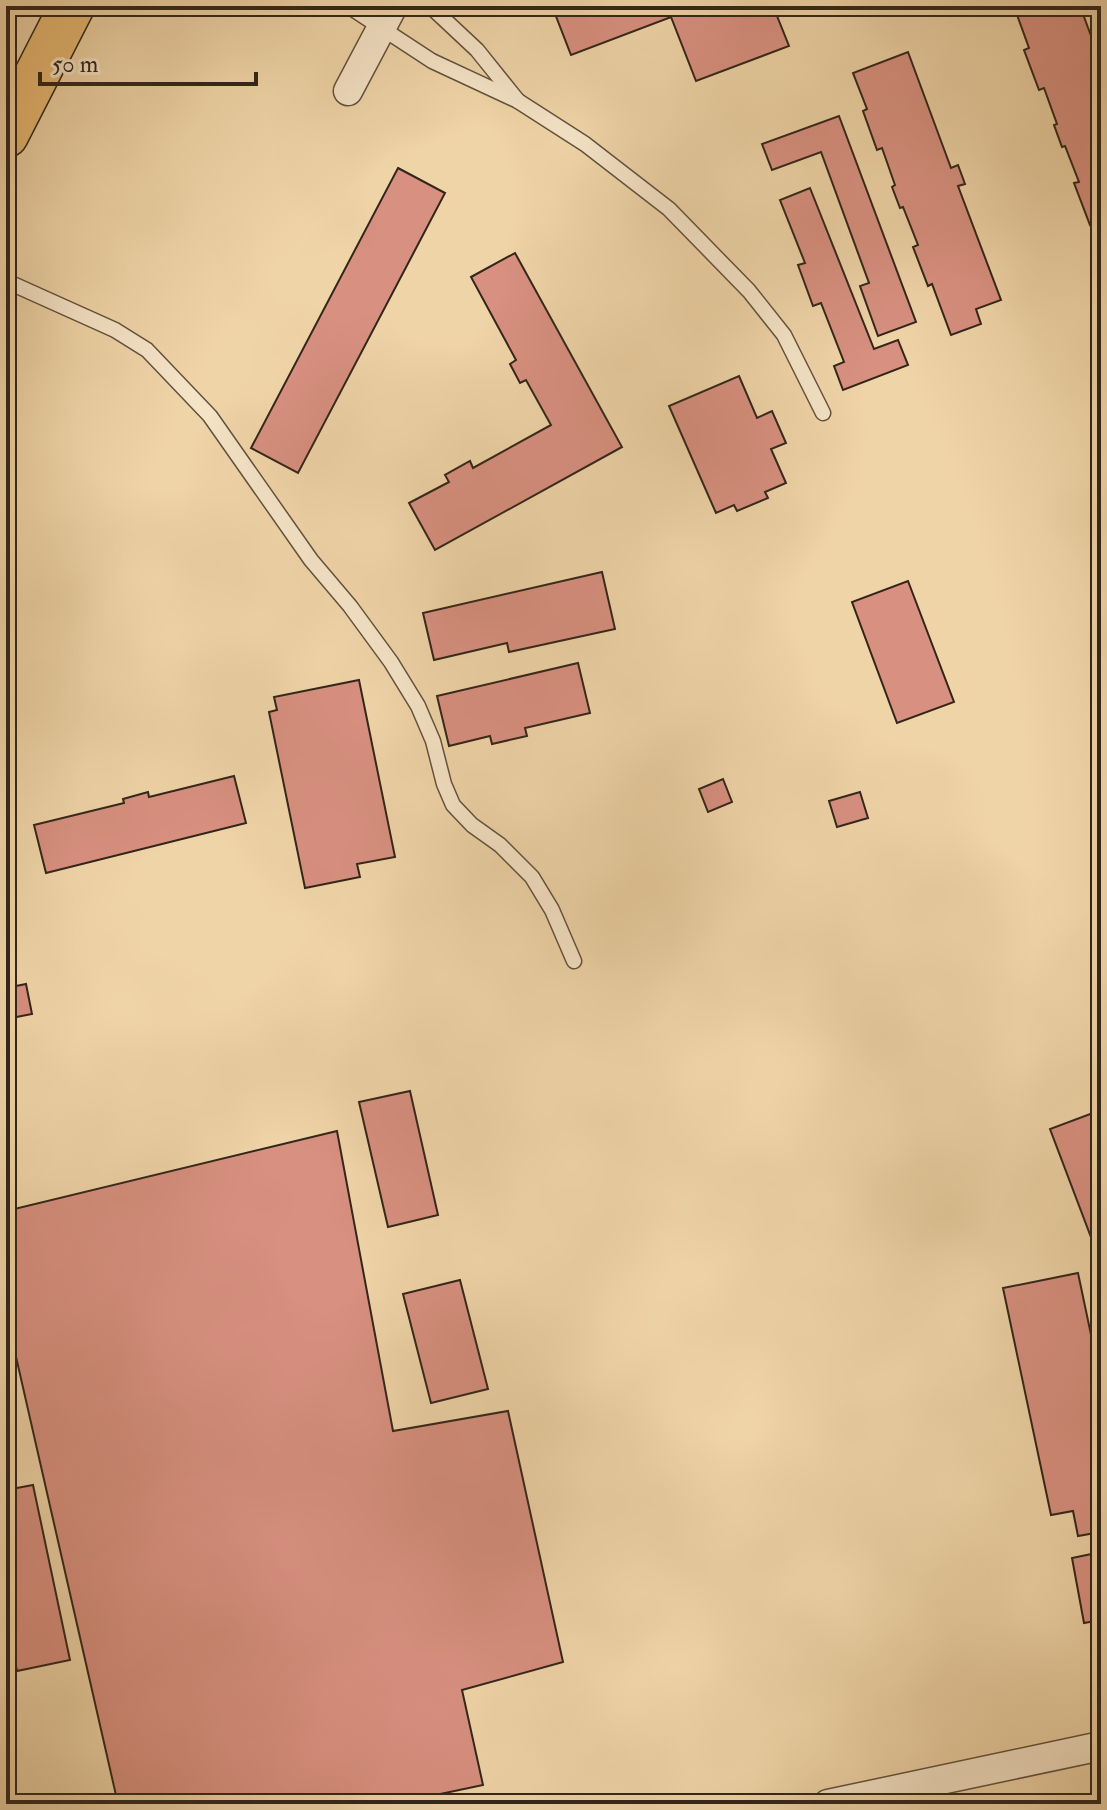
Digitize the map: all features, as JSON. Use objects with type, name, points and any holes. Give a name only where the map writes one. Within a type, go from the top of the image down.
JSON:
[{"type":"highway","points":[[6,135],[72,6]]},
{"type":"street","points":[[348,91],[387,17]]},
{"type":"street","points":[[828,1804],[1101,1746]]},
{"type":"lane","points":[[348,6],[387,17],[460,76],[518,101],[625,172],[711,249],[749,291],[784,335],[823,413]]},
{"type":"lane","points":[[430,6],[477,50],[518,101]]},
{"type":"lane","points":[[6,281],[115,330],[147,350],[210,416],[311,560],[391,662],[418,706],[433,741],[453,805],[532,877],[552,910],[574,961]]},
{"type":"building","points":[[552,6],[773,6],[789,46],[696,81],[671,17],[571,55]]},
{"type":"building","points":[[1031,6],[1080,6],[1101,63],[1101,242],[1094,223],[1090,225],[1074,183],[1079,182],[1065,146],[1062,147],[1044,88],[1039,90],[1024,50],[1029,48],[1016,12]]},
{"type":"building","points":[[908,52],[951,168],[958,165],[965,184],[958,186],[1001,300],[976,309],[981,324],[951,335],[932,284],[928,286],[913,247],[918,245],[892,187],[895,185],[882,148],[877,150],[863,111],[867,109],[853,73]]},
{"type":"building","points":[[839,116],[916,322],[878,336],[860,286],[869,283],[821,152],[772,170],[762,144]]},
{"type":"building","points":[[398,168],[445,193],[298,473],[251,448]]},
{"type":"building","points":[[810,188],[874,349],[898,340],[908,365],[843,390],[834,366],[844,362],[821,303],[813,306],[798,265],[805,263],[780,200]]},
{"type":"building","points":[[515,253],[622,447],[435,550],[409,503],[449,482],[445,475],[470,461],[473,468],[551,425],[526,380],[520,383],[510,364],[516,360],[471,277]]},
{"type":"building","points":[[739,376],[757,418],[772,411],[786,443],[771,449],[786,483],[765,492],[768,498],[737,511],[734,505],[716,513],[669,406]]},
{"type":"building","points":[[602,572],[615,629],[509,652],[507,643],[434,660],[423,613]]},
{"type":"building","points":[[908,581],[954,702],[897,723],[852,602]]},
{"type":"building","points":[[578,663],[590,713],[525,728],[527,736],[492,744],[490,736],[449,746],[437,696]]},
{"type":"building","points":[[359,680],[395,857],[357,864],[360,877],[305,888],[269,712],[277,710],[274,697]]},
{"type":"building","points":[[234,776],[246,823],[46,873],[34,825],[124,803],[123,799],[148,792],[149,797]]},
{"type":"building","points":[[723,779],[732,802],[708,812],[699,789]]},
{"type":"building","points":[[860,792],[868,818],[837,827],[829,801]]},
{"type":"building","points":[[26,984],[32,1014],[6,1019],[6,988]]},
{"type":"building","points":[[410,1091],[438,1215],[388,1227],[359,1102]]},
{"type":"building","points":[[1101,1110],[1101,1252],[1097,1253],[1050,1129]]},
{"type":"building","points":[[337,1131],[393,1431],[508,1411],[563,1662],[462,1690],[483,1785],[393,1804],[118,1804],[6,1313],[6,1211]]},
{"type":"building","points":[[1078,1273],[1101,1382],[1101,1532],[1078,1536],[1073,1511],[1051,1515],[1003,1288]]},
{"type":"building","points":[[460,1280],[488,1389],[431,1403],[403,1294]]},
{"type":"building","points":[[33,1485],[70,1660],[17,1671],[6,1619],[6,1490]]},
{"type":"building","points":[[1101,1552],[1101,1620],[1084,1623],[1072,1558]]}]
